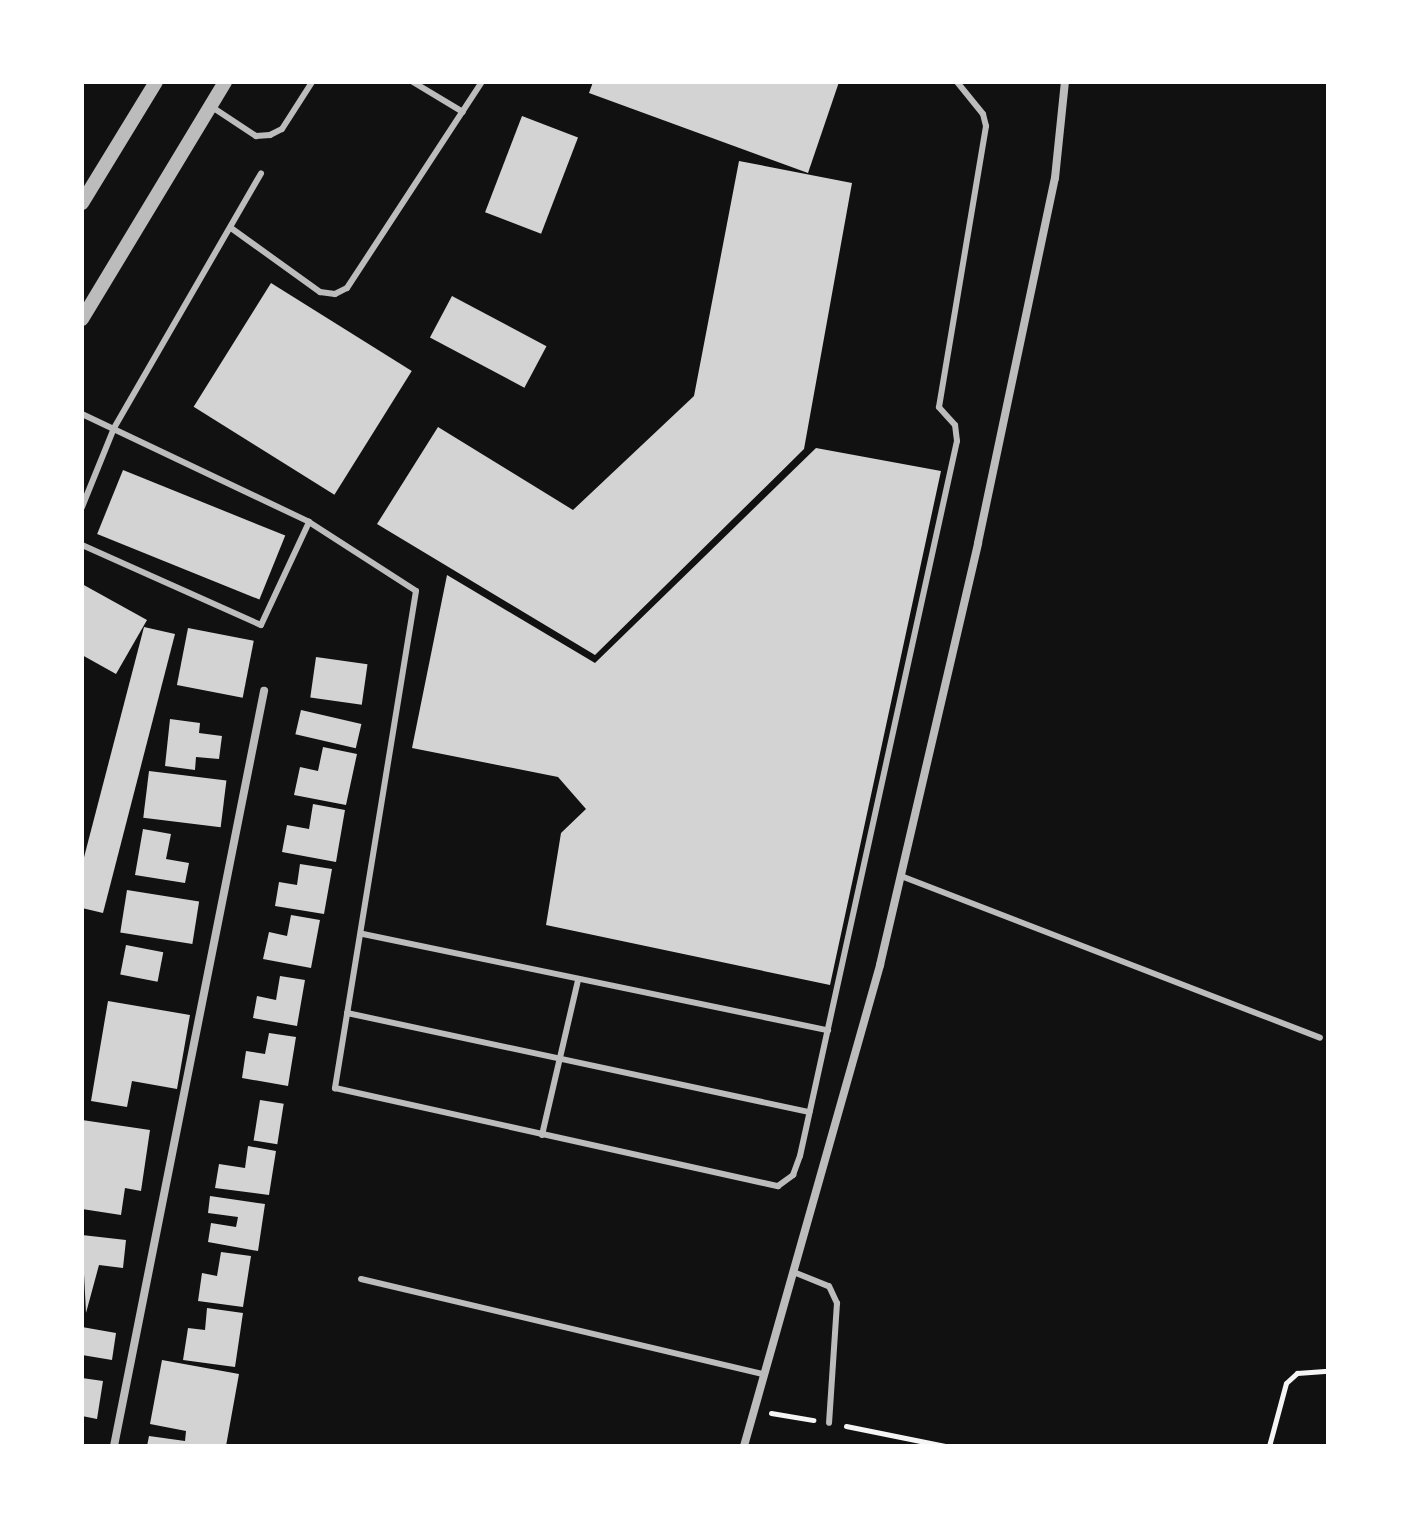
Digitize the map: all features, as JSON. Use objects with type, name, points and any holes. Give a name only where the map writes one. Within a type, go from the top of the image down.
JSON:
[{"type":"street","points":[[82,203],[156,82]]},
{"type":"street","points":[[82,319],[225,82]]},
{"type":"street","points":[[744,1446],[796,1273],[901,876],[1055,178],[1065,82]]},
{"type":"street","points":[[114,1446],[264,691]]},
{"type":"lane","points":[[212,107],[256,136],[270,135],[282,129],[312,82]]},
{"type":"lane","points":[[413,82],[463,112]]},
{"type":"lane","points":[[231,228],[320,292],[335,294],[347,288],[482,82]]},
{"type":"lane","points":[[82,414],[309,522],[408,581],[417,597],[363,934],[334,1081],[338,1091],[778,1186],[796,1169],[810,1112],[957,441],[955,425],[939,407],[986,126],[983,114],[957,82]]},
{"type":"lane","points":[[82,507],[114,428],[261,173]]},
{"type":"lane","points":[[82,545],[261,625],[309,522]]},
{"type":"lane","points":[[901,876],[1320,1038]]},
{"type":"lane","points":[[363,934],[828,1030]]},
{"type":"lane","points":[[542,1135],[578,980]]},
{"type":"lane","points":[[347,1013],[810,1112]]},
{"type":"lane","points":[[796,1273],[829,1286],[837,1303],[829,1423]]},
{"type":"lane","points":[[361,1279],[764,1374]]},
{"type":"path","points":[[1269,1446],[1286,1383],[1297,1373],[1328,1371]]},
{"type":"building","points":[[593,82],[839,82],[808,173],[589,93]]},
{"type":"building","points":[[522,116],[578,138],[541,234],[485,212]]},
{"type":"building","points":[[739,161],[852,183],[804,449],[595,655],[377,524],[438,427],[573,510],[694,396]]},
{"type":"building","points":[[271,283],[412,371],[334,495],[194,407]]},
{"type":"building","points":[[452,296],[546,346],[524,388],[430,337]]},
{"type":"building","points":[[816,448],[941,471],[830,985],[546,925],[561,833],[586,809],[558,777],[412,748],[447,575],[595,663]]},
{"type":"building","points":[[123,470],[285,536],[259,600],[97,534]]},
{"type":"building","points":[[82,584],[147,620],[116,674],[82,655]]},
{"type":"building","points":[[144,627],[175,634],[103,913],[82,908],[82,865]]},
{"type":"building","points":[[188,628],[254,641],[243,698],[177,685]]},
{"type":"building","points":[[316,657],[367,664],[362,705],[310,698]]},
{"type":"building","points":[[301,710],[361,724],[356,748],[295,734]]},
{"type":"building","points":[[170,719],[200,723],[199,733],[222,736],[219,759],[196,757],[195,770],[165,766]]},
{"type":"building","points":[[323,747],[357,754],[346,805],[294,795],[300,767],[318,771]]},
{"type":"building","points":[[149,771],[226,781],[221,827],[143,818]]},
{"type":"building","points":[[313,804],[345,810],[336,862],[282,852],[287,825],[309,829]]},
{"type":"building","points":[[143,829],[171,834],[166,859],[189,863],[185,883],[135,875]]},
{"type":"building","points":[[300,864],[332,869],[324,914],[275,906],[279,882],[297,885]]},
{"type":"building","points":[[127,890],[199,901],[192,944],[120,932]]},
{"type":"building","points":[[291,915],[320,920],[311,968],[263,959],[269,932],[287,936]]},
{"type":"building","points":[[126,945],[163,952],[158,982],[120,974]]},
{"type":"building","points":[[280,976],[305,980],[297,1026],[253,1018],[257,996],[276,1000]]},
{"type":"building","points":[[108,1001],[190,1015],[177,1089],[132,1081],[127,1107],[91,1101]]},
{"type":"building","points":[[269,1033],[296,1037],[288,1086],[242,1078],[246,1051],[265,1054]]},
{"type":"building","points":[[260,1100],[284,1104],[277,1144],[254,1140]]},
{"type":"building","points":[[82,1120],[150,1130],[141,1191],[125,1188],[121,1215],[82,1209]]},
{"type":"building","points":[[248,1146],[276,1151],[269,1195],[215,1188],[219,1164],[245,1168]]},
{"type":"building","points":[[210,1196],[265,1204],[258,1251],[208,1242],[211,1223],[236,1227],[238,1217],[208,1213]]},
{"type":"building","points":[[82,1235],[126,1240],[123,1268],[99,1265],[86,1313]]},
{"type":"building","points":[[221,1252],[251,1256],[243,1307],[198,1301],[202,1273],[217,1276]]},
{"type":"building","points":[[207,1308],[243,1313],[235,1367],[183,1360],[188,1328],[205,1330]]},
{"type":"building","points":[[82,1327],[116,1333],[112,1360],[82,1355]]},
{"type":"building","points":[[162,1360],[239,1374],[226,1446],[147,1446],[149,1436],[185,1441],[186,1431],[150,1424]]},
{"type":"building","points":[[82,1378],[103,1381],[97,1419],[82,1416]]}]
